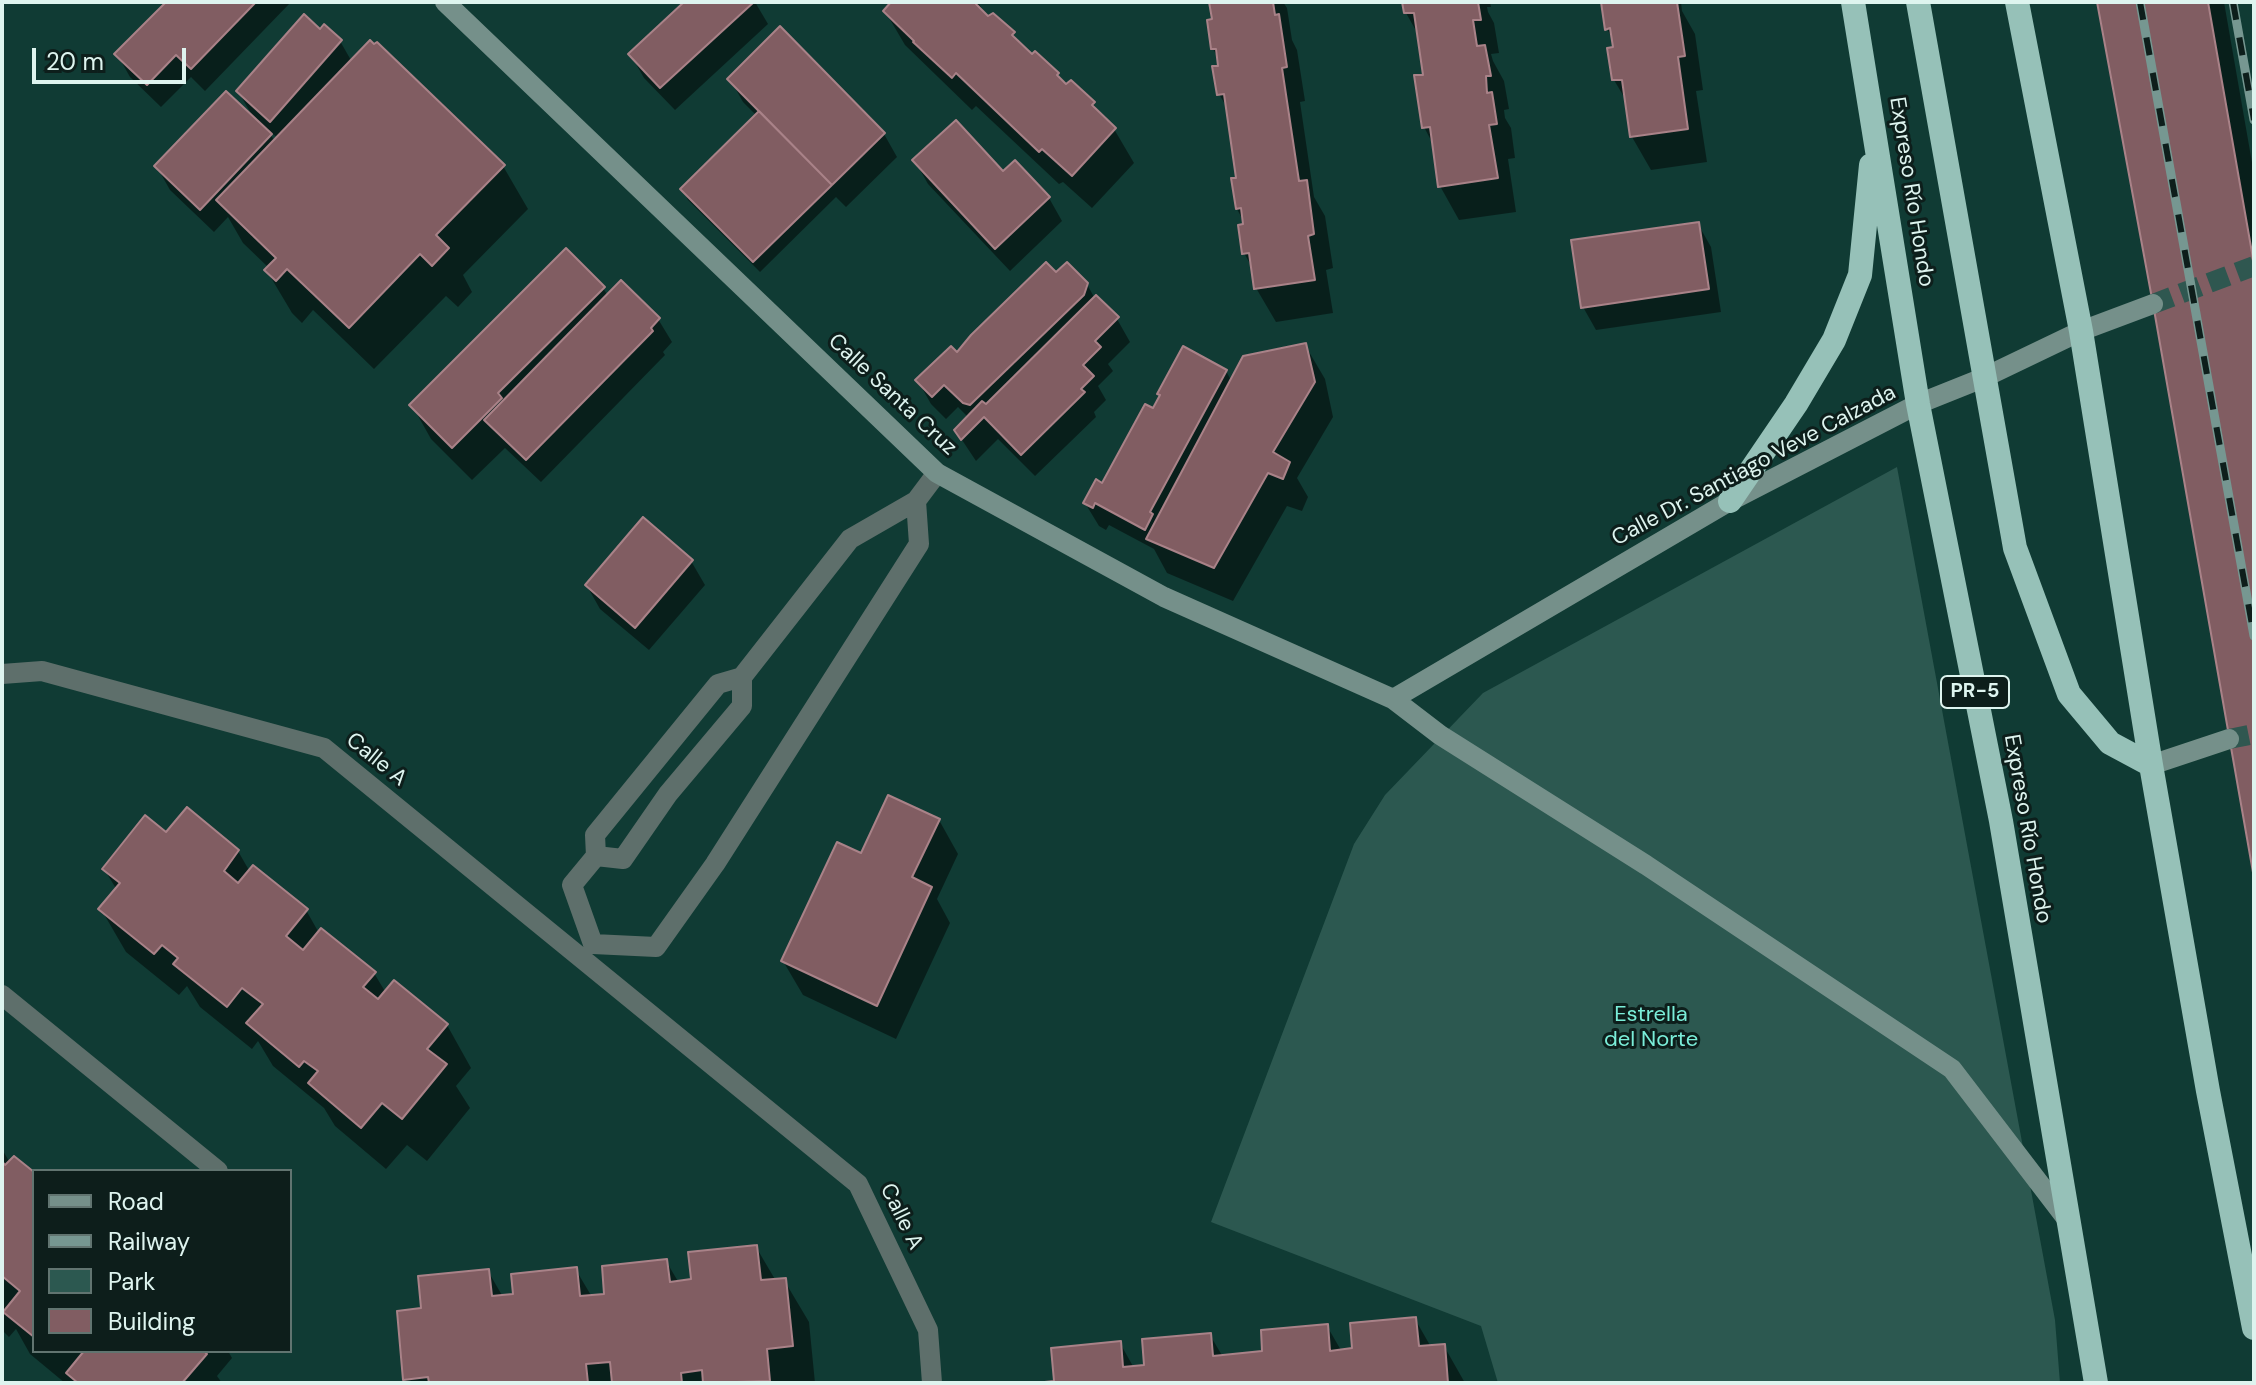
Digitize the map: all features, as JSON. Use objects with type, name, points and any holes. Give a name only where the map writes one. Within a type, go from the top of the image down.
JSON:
[{"type":"highway","name":"Expreso Río Hondo","points":[[1853,2],[1918,404],[2001,821],[2096,1383]]},
{"type":"highway","points":[[1918,2],[2015,548],[2069,694],[2110,743],[2151,765]]},
{"type":"highway","points":[[2017,2],[2081,331],[2151,765],[2208,1091],[2254,1328]]},
{"type":"highway","points":[[1730,501],[1796,404],[1834,340],[1860,275],[1874,131]]},
{"type":"street","name":"Calle Santa Cruz","points":[[445,2],[937,473],[1164,597],[1393,699],[1440,735],[1646,865],[1952,1069],[2069,1222]]},
{"type":"street","name":"Calle Dr. Santiago Veve Calzada","points":[[1393,699],[1730,501],[1918,404],[1983,378],[2081,331],[2153,304]]},
{"type":"street","points":[[916,501],[919,544],[715,864],[656,947],[587,951],[572,885],[596,856],[595,835],[718,684],[742,677],[850,539],[916,501],[937,473]]},
{"type":"street","name":"Calle A","points":[[2,674],[42,671],[324,748],[587,951],[858,1184],[928,1330],[932,1383]]},
{"type":"street","points":[[596,856],[623,859],[668,794],[742,706],[742,677]]},
{"type":"street","points":[[2151,765],[2229,739]]},
{"type":"street","points":[[2,995],[216,1169]]},
{"type":"green space","name":"Estrella del Norte","points":[[1897,467],[2055,1320],[2060,1383],[1498,1383],[1481,1326],[1211,1222],[1354,844],[1385,795],[1483,693]]},
{"type":"building","points":[[166,2],[256,2],[191,69],[176,55],[147,85],[114,54]]},
{"type":"building","points":[[684,2],[754,2],[660,88],[628,54]]},
{"type":"building","points":[[891,2],[978,2],[976,4],[988,16],[993,13],[1015,32],[1012,35],[1032,54],[1035,51],[1059,73],[1057,75],[1066,84],[1071,80],[1095,102],[1092,105],[1116,128],[1072,176],[1042,149],[1039,152],[956,73],[952,78],[913,42],[883,11]]},
{"type":"building","points":[[1209,2],[1273,2],[1275,15],[1279,14],[1287,67],[1282,68],[1299,181],[1307,180],[1314,234],[1308,236],[1315,280],[1254,289],[1249,253],[1242,254],[1238,225],[1243,224],[1241,208],[1236,209],[1231,178],[1236,178],[1224,94],[1217,95],[1212,66],[1218,66],[1216,49],[1211,49],[1207,20],[1212,19]]},
{"type":"building","points":[[1402,2],[1478,2],[1481,20],[1473,20],[1477,46],[1485,45],[1491,76],[1486,76],[1487,93],[1492,92],[1497,124],[1489,125],[1498,178],[1438,187],[1430,127],[1422,128],[1414,75],[1423,75],[1414,13],[1404,13]]},
{"type":"building","points":[[1601,2],[1677,2],[1685,56],[1678,57],[1688,129],[1630,137],[1622,80],[1612,80],[1607,48],[1613,47],[1610,28],[1605,30]]},
{"type":"building","points":[[2097,2],[2208,2],[2254,264],[2254,878],[2153,304]]},
{"type":"building","points":[[304,14],[320,29],[324,24],[342,40],[270,122],[236,91]]},
{"type":"building","points":[[780,26],[885,133],[832,185],[727,79]]},
{"type":"building","points":[[370,40],[374,44],[377,42],[505,165],[436,235],[449,248],[432,266],[420,254],[349,328],[287,269],[276,281],[264,270],[276,258],[216,200]]},
{"type":"building","points":[[226,91],[272,134],[200,210],[154,166]]},
{"type":"building","points":[[759,111],[832,185],[753,262],[680,189]]},
{"type":"building","points":[[956,120],[1003,171],[1015,160],[1050,197],[995,249],[912,160]]},
{"type":"building","points":[[1699,222],[1709,289],[1581,308],[1571,240]]},
{"type":"building","points":[[566,248],[605,287],[498,393],[502,398],[452,448],[409,405]]},
{"type":"building","points":[[1046,262],[1056,272],[1067,262],[1088,283],[1084,295],[970,405],[963,403],[944,385],[932,397],[915,380],[951,346],[957,352]]},
{"type":"building","points":[[621,280],[660,318],[651,328],[653,331],[526,460],[484,420]]},
{"type":"building","points":[[1096,295],[1119,317],[1095,341],[1101,347],[1083,365],[1094,376],[1081,389],[1085,392],[1021,455],[984,417],[961,440],[954,430],[982,401],[986,404]]},
{"type":"building","points":[[1306,343],[1315,382],[1273,452],[1290,462],[1283,479],[1268,473],[1214,568],[1146,539],[1243,356]]},
{"type":"building","points":[[1183,346],[1227,370],[1150,512],[1153,514],[1145,530],[1095,503],[1093,508],[1083,503],[1096,479],[1102,483],[1145,404],[1153,408],[1160,395],[1157,394]]},
{"type":"building","points":[[643,517],[693,560],[635,628],[585,585]]},
{"type":"building","points":[[888,795],[940,819],[912,877],[932,887],[877,1006],[781,961],[837,842],[861,853]]},
{"type":"building","points":[[187,807],[239,850],[224,871],[238,883],[253,865],[308,909],[286,936],[303,950],[321,928],[376,972],[363,987],[378,999],[394,980],[448,1024],[427,1049],[447,1064],[402,1119],[382,1103],[361,1128],[308,1083],[318,1071],[304,1061],[299,1067],[246,1023],[263,1004],[242,988],[227,1007],[173,964],[178,958],[162,945],[154,954],[98,909],[120,883],[102,869],[145,815],[166,832]]},
{"type":"building","points":[[14,1156],[32,1170],[32,1335],[3,1312],[20,1291],[2,1276],[2,1161],[5,1165]]},
{"type":"building","points":[[757,1245],[761,1280],[786,1278],[793,1346],[767,1349],[770,1381],[703,1383],[702,1370],[681,1373],[682,1383],[612,1383],[610,1362],[586,1364],[588,1383],[429,1383],[428,1377],[403,1380],[397,1311],[421,1308],[418,1276],[489,1269],[492,1296],[513,1294],[511,1274],[577,1267],[580,1296],[604,1294],[602,1266],[667,1259],[670,1282],[691,1279],[688,1252]]},
{"type":"building","points":[[1416,1317],[1419,1346],[1445,1344],[1448,1383],[1035,1383],[1054,1381],[1051,1348],[1121,1341],[1123,1367],[1144,1365],[1142,1339],[1211,1333],[1213,1356],[1262,1351],[1261,1330],[1328,1324],[1330,1351],[1352,1348],[1350,1323]]},
{"type":"building","points":[[82,1353],[207,1354],[182,1383],[78,1383],[66,1373]]},
{"type":"tunnel","points":[[2153,304],[2254,266]]},
{"type":"tunnel","points":[[2229,739],[2254,734]]},
{"type":"railway","points":[[2140,2],[2254,636]]},
{"type":"railway","points":[[2233,2],[2254,120]]}]
